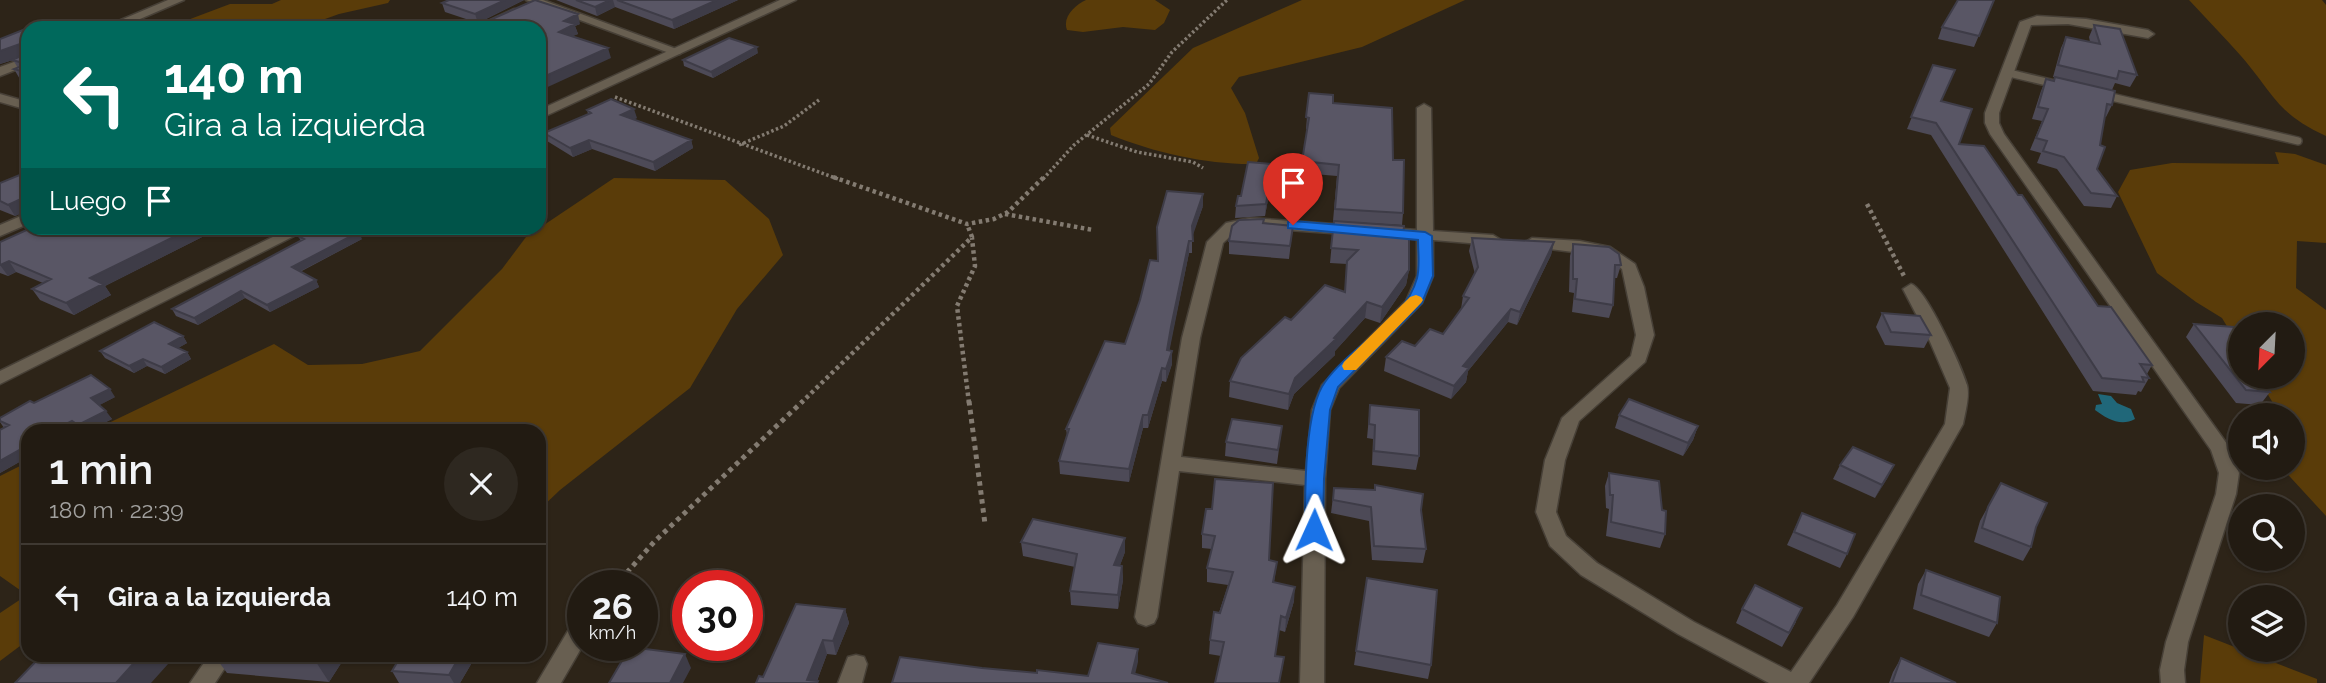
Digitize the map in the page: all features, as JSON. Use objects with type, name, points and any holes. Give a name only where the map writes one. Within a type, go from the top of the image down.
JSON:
[{"type":"street","points":[[126,21],[178,0]]},
{"type":"street","points":[[546,112],[790,0]]},
{"type":"street","points":[[494,21],[538,1],[676,51]]},
{"type":"street","points":[[2148,34],[2035,18],[2026,22],[1992,113],[1992,123],[1997,134],[2220,449],[2229,473],[2226,494],[2176,642],[2173,683]]},
{"type":"street","points":[[0,72],[21,64]]},
{"type":"street","points":[[0,98],[21,104]]},
{"type":"street","points":[[1312,683],[1315,479],[1321,410],[1331,385],[1415,303],[1425,276],[1424,108]]},
{"type":"street","points":[[0,231],[21,221]]},
{"type":"street","points":[[1146,617],[1191,338],[1215,243],[1225,229],[1239,223],[1266,223],[1580,246],[1610,252],[1629,267],[1636,287],[1645,335],[1639,358],[1571,418],[1555,460],[1546,512],[1557,540],[1589,569],[1686,628],[1790,683]]},
{"type":"street","points":[[0,378],[288,235]]},
{"type":"street","points":[[1796,683],[1845,611],[1954,424],[1959,388],[1937,337],[1911,289]]},
{"type":"street","points":[[1169,463],[1315,479]]},
{"type":"street","points":[[548,683],[567,652]]},
{"type":"street","points":[[202,683],[217,662]]},
{"type":"lane","points":[[2009,73],[2062,85]]},
{"type":"lane","points":[[2088,92],[2298,141]]},
{"type":"path","points":[[595,89],[738,145],[967,224],[994,219],[1029,194],[1074,145],[1149,84],[1172,52],[1227,0]]},
{"type":"path","points":[[738,145],[784,126],[819,100]]},
{"type":"path","points":[[1086,135],[1137,152],[1193,162],[1203,168]]},
{"type":"path","points":[[1867,204],[1911,289]]},
{"type":"path","points":[[1004,214],[1093,230]]},
{"type":"path","points":[[967,224],[976,259],[974,273],[960,294],[957,306],[985,524]]},
{"type":"path","points":[[629,570],[654,542],[918,292],[972,237]]},
{"type":"shaded area","points":[[281,0],[390,0],[388,3],[320,21],[185,21],[230,4],[272,4]]},
{"type":"shaded area","points":[[1086,0],[1155,0],[1170,10],[1164,23],[1155,30],[1123,27],[1083,32],[1067,30],[1066,21],[1070,12]]},
{"type":"shaded area","points":[[1302,0],[1465,0],[1362,47],[1239,77],[1231,88],[1245,113],[1259,158],[1256,164],[1182,157],[1111,135],[1110,128],[1193,48]]},
{"type":"shaded area","points":[[2189,0],[2322,0],[2326,5],[2326,136],[2309,128],[2286,111],[2241,56]]},
{"type":"shaded area","points":[[2275,152],[2295,154],[2326,165],[2326,243],[2297,241],[2296,288],[2326,310],[2326,516],[2293,480],[2305,480],[2305,403],[2273,403],[2265,389],[2305,389],[2305,312],[2228,312],[2228,328],[2222,318],[2157,273],[2118,192],[2130,170],[2172,163],[2279,164]]},
{"type":"shaded area","points":[[614,178],[725,180],[769,219],[783,255],[737,309],[690,388],[546,503],[546,424],[107,424],[274,344],[308,365],[362,364],[420,351],[502,269],[526,237],[546,235],[546,224]]},
{"type":"shaded area","points":[[21,466],[21,591],[0,576],[0,476]]},
{"type":"shaded area","points":[[21,599],[21,645],[0,661],[0,613]]},
{"type":"shaded area","points":[[2204,635],[2228,644],[2228,662],[2273,662],[2317,679],[2317,683],[2200,683]]},
{"type":"water","points":[[2098,394],[2111,396],[2117,403],[2131,409],[2135,419],[2119,422],[2095,410],[2096,405],[2102,404]]},
{"type":"building","points":[[449,0],[505,0],[475,14],[442,3]]},
{"type":"building","points":[[535,0],[578,14],[564,21],[575,24],[559,32],[608,48],[546,76],[546,21],[492,19]]},
{"type":"building","points":[[576,0],[610,0],[595,7]]},
{"type":"building","points":[[617,0],[717,0],[672,20]]},
{"type":"building","points":[[1958,0],[1994,0],[1979,36],[1942,27]]},
{"type":"building","points":[[2094,25],[2120,29],[2137,75],[2119,71],[2117,79],[2058,65],[2066,37],[2100,44]]},
{"type":"building","points":[[21,31],[21,44],[0,51],[0,39]]},
{"type":"building","points":[[729,38],[757,47],[711,72],[683,60]]},
{"type":"building","points":[[1933,65],[1955,70],[1941,101],[1972,109],[1959,144],[1984,146],[2018,195],[2022,195],[2098,306],[2111,307],[2152,365],[2140,364],[2149,378],[2142,377],[2144,382],[2102,378],[1936,123],[1911,117]]},
{"type":"building","points":[[2055,77],[2115,91],[2112,105],[2107,104],[2100,145],[2105,147],[2097,169],[2117,196],[2091,193],[2064,157],[2043,151],[2047,141],[2036,138],[2048,109],[2038,107],[2046,79],[2054,81]]},
{"type":"building","points":[[1309,93],[1333,95],[1333,103],[1392,108],[1393,160],[1404,160],[1403,213],[1335,209],[1339,165],[1302,161],[1309,118],[1306,117]]},
{"type":"building","points":[[611,99],[634,109],[621,115],[691,140],[653,162],[589,140],[570,148],[546,134],[591,113],[587,110]]},
{"type":"building","points":[[1248,162],[1273,164],[1266,204],[1236,206],[1238,196],[1241,196]]},
{"type":"building","points":[[21,174],[21,199],[8,205],[0,201],[0,183]]},
{"type":"building","points":[[1167,191],[1203,194],[1192,226],[1193,241],[1189,241],[1171,327],[1167,350],[1172,351],[1166,369],[1162,368],[1148,415],[1143,415],[1129,469],[1059,461],[1069,429],[1066,429],[1105,341],[1125,344],[1150,260],[1158,261],[1157,227]]},
{"type":"building","points":[[1264,219],[1263,223],[1293,226],[1290,246],[1229,241],[1232,226],[1239,220]]},
{"type":"building","points":[[1334,221],[1404,226],[1403,237],[1409,238],[1409,270],[1382,307],[1367,302],[1334,338],[1336,339],[1295,378],[1289,394],[1230,381],[1241,358],[1285,317],[1291,320],[1325,285],[1345,292],[1347,261],[1358,250],[1331,248]]},
{"type":"building","points":[[21,233],[21,235],[178,235],[90,278],[103,284],[66,303],[32,289],[51,279],[9,261],[0,265],[0,242]]},
{"type":"building","points":[[353,235],[292,267],[316,280],[267,305],[241,291],[194,318],[172,309],[304,239],[298,236]]},
{"type":"building","points":[[1472,238],[1554,242],[1520,312],[1511,309],[1463,366],[1469,368],[1454,386],[1386,357],[1402,341],[1415,346],[1430,329],[1443,334],[1469,298],[1463,296],[1478,267]]},
{"type":"building","points":[[1573,244],[1609,247],[1619,254],[1621,265],[1615,265],[1613,305],[1575,299],[1577,279],[1573,279]]},
{"type":"building","points":[[1882,313],[1920,316],[1931,335],[1891,332]]},
{"type":"building","points":[[154,322],[183,336],[169,344],[187,352],[161,367],[143,359],[129,366],[100,351]]},
{"type":"building","points":[[2194,324],[2228,327],[2228,367]]},
{"type":"building","points":[[91,375],[110,389],[91,398],[106,411],[80,424],[72,421],[66,424],[21,424],[21,449],[0,461],[0,430],[9,425],[0,421],[0,418],[30,401],[34,403]]},
{"type":"building","points":[[2268,389],[2270,392],[2246,390]]},
{"type":"building","points":[[1629,399],[1698,426],[1688,443],[1619,415]]},
{"type":"building","points":[[1370,405],[1419,410],[1419,456],[1374,451],[1375,425],[1369,424]]},
{"type":"building","points":[[1232,419],[1282,426],[1278,450],[1226,442]]},
{"type":"building","points":[[1853,447],[1894,465],[1882,485],[1840,465]]},
{"type":"building","points":[[1609,473],[1659,481],[1662,510],[1666,511],[1665,534],[1611,522],[1613,495],[1610,495]]},
{"type":"building","points":[[1215,479],[1273,483],[1269,560],[1277,562],[1273,582],[1295,587],[1286,618],[1281,616],[1275,656],[1284,657],[1279,683],[1215,683],[1224,642],[1210,640],[1214,612],[1220,613],[1233,572],[1207,568],[1215,536],[1202,534],[1206,509],[1212,509]]},
{"type":"building","points":[[2001,483],[2047,503],[2036,527],[2031,547],[1982,528],[1988,507]]},
{"type":"building","points":[[1375,485],[1423,494],[1421,510],[1426,549],[1374,546],[1371,507],[1333,500],[1334,488],[1375,490]]},
{"type":"building","points":[[1802,513],[1855,534],[1847,554],[1794,532]]},
{"type":"building","points":[[1033,519],[1125,538],[1114,565],[1122,566],[1118,595],[1070,591],[1077,554],[1021,542]]},
{"type":"building","points":[[1926,570],[2000,597],[1997,623],[1921,595]]},
{"type":"building","points":[[1367,578],[1437,590],[1431,665],[1356,651]]},
{"type":"building","points":[[1755,585],[1802,608],[1789,633],[1742,609]]},
{"type":"building","points":[[796,604],[845,609],[833,641],[823,640],[807,680],[818,681],[817,683],[756,683],[759,676],[763,677]]},
{"type":"building","points":[[1098,643],[1138,649],[1132,673],[1168,683],[892,683],[900,657],[982,668],[1037,673],[1037,670],[1088,676]]},
{"type":"building","points":[[658,651],[672,652],[672,661],[681,661],[670,683],[609,683],[622,661],[658,661]]},
{"type":"building","points":[[1901,658],[1956,683],[1892,683]]},
{"type":"building","points":[[35,662],[135,662],[116,683],[15,683]]},
{"type":"building","points":[[397,662],[456,662],[449,675],[392,671]]},
{"type":"slow traffic","points":[[1350,366],[1416,300]]},
{"type":"route","points":[[1293,225],[1425,236],[1425,276],[1415,303],[1331,385],[1321,410],[1314,530]]}]
